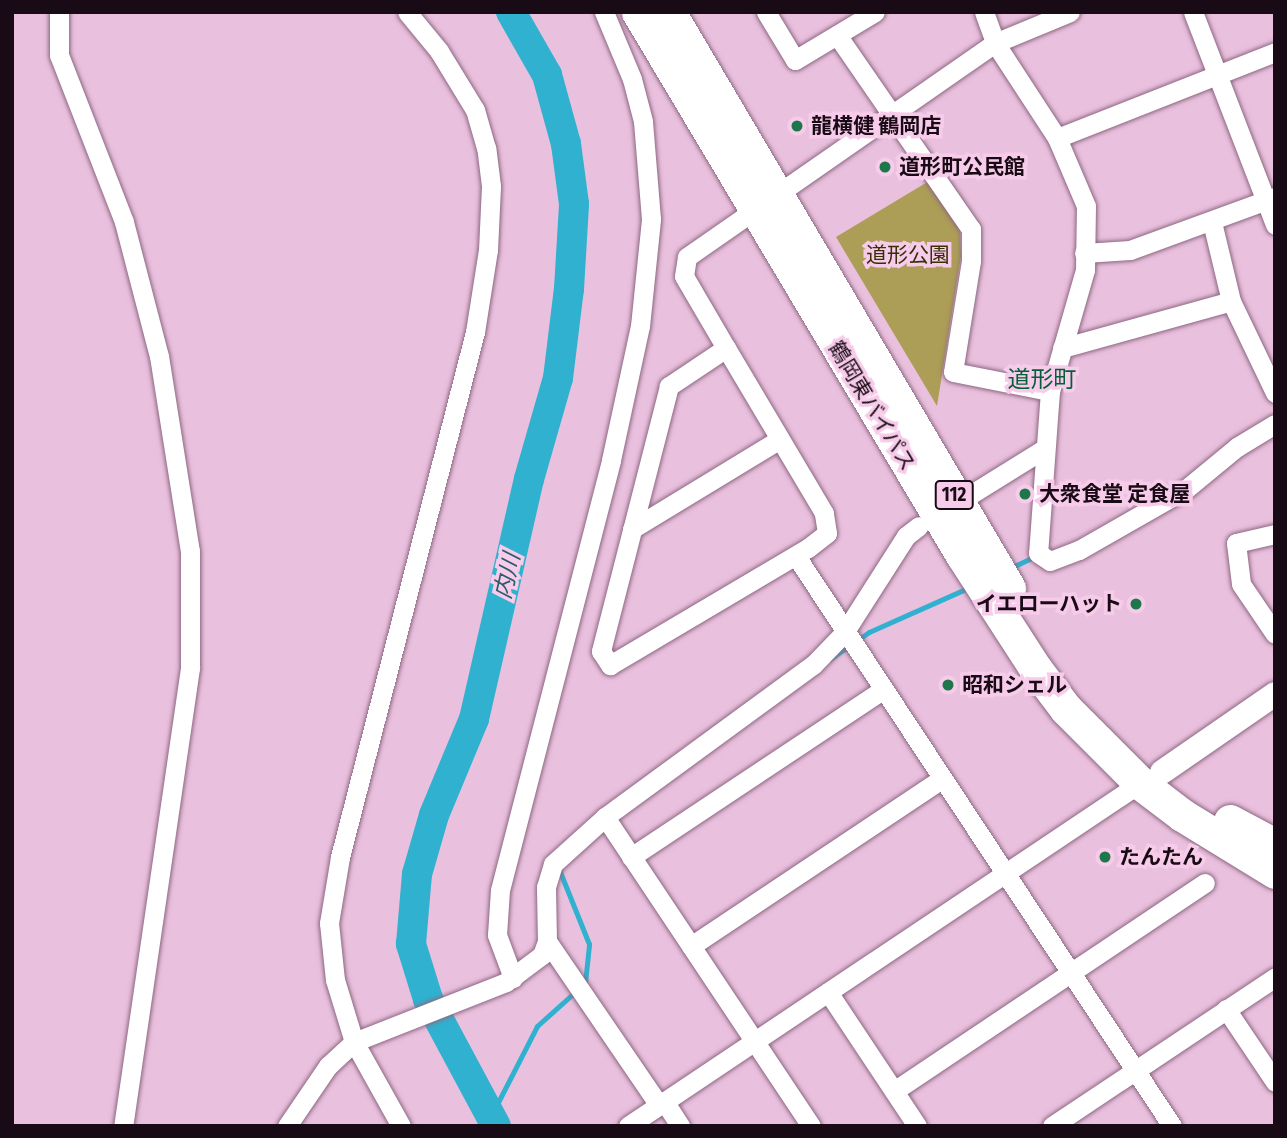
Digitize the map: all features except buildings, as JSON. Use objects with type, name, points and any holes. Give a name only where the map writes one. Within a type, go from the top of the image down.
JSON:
[{"type":"highway","name":"鶴岡東バイパス","points":[[638,12],[766,202],[1033,626],[1081,693],[1151,777],[1227,845],[1275,872]]},
{"type":"highway","name":"鶴岡東バイパス","points":[[669,12],[766,202]]},
{"type":"highway","name":"鶴岡東バイパス","points":[[1151,777],[1275,845]]},
{"type":"street","points":[[59,12],[59,55],[124,222],[159,356],[190,551],[190,668],[123,1126]]},
{"type":"street","points":[[401,1126],[354,1042],[331,958],[333,889],[475,332],[491,199],[486,148],[474,110],[439,51],[407,12]]},
{"type":"street","points":[[510,980],[497,935],[500,890],[611,460],[640,326],[651,219],[643,121],[632,79],[604,12]]},
{"type":"street","points":[[766,12],[795,60],[875,12]]},
{"type":"street","points":[[984,12],[995,43],[1057,138],[1087,206],[1085,270],[1050,391],[1042,450],[1038,553],[1049,561],[1079,550],[1186,489],[1237,447],[1275,425]]},
{"type":"street","points":[[726,348],[669,386],[601,651],[610,666],[821,540],[827,525],[683,267],[687,257],[892,112],[995,43],[1070,12]]},
{"type":"street","points":[[1194,12],[1270,199],[1275,225]]},
{"type":"street","points":[[837,35],[971,229],[971,261],[953,372],[1050,391]]},
{"type":"street","points":[[1057,138],[1219,77],[1275,52]]},
{"type":"street","points":[[1084,253],[1130,250],[1270,199]]},
{"type":"street","points":[[1212,222],[1231,301],[1275,393]]},
{"type":"street","points":[[1062,348],[1231,301]]},
{"type":"street","points":[[632,529],[780,439]]},
{"type":"street","points":[[973,493],[1042,450]]},
{"type":"street","points":[[287,1126],[328,1066],[354,1042],[510,980],[542,955],[547,941],[546,887],[553,864],[605,817],[813,665],[844,633],[906,536],[919,526]]},
{"type":"street","points":[[1275,534],[1236,543],[1241,584],[1275,634]]},
{"type":"street","points":[[796,556],[844,633],[1172,1126]]},
{"type":"street","points":[[631,857],[882,690]]},
{"type":"street","points":[[628,1126],[1275,694]]},
{"type":"street","points":[[691,946],[942,779]]},
{"type":"street","points":[[605,817],[810,1126]]},
{"type":"street","points":[[894,1091],[1205,883]]},
{"type":"street","points":[[547,941],[680,1126]]},
{"type":"street","points":[[1052,1126],[1275,978]]},
{"type":"street","points":[[828,992],[917,1126]]},
{"type":"street","points":[[1226,1009],[1275,1082]]},
{"type":"green space","name":"道形公園","points":[[929,181],[960,228],[961,256],[937,406],[836,237]]},
{"type":"waterway","name":"内川","points":[[496,1126],[428,999],[411,944],[417,874],[434,815],[474,719],[529,479],[558,378],[569,289],[574,204],[566,144],[547,75],[511,12]]},
{"type":"waterway","points":[[1010,568],[1036,556]]},
{"type":"waterway","points":[[830,659],[869,632],[970,587]]},
{"type":"waterway","points":[[491,1116],[537,1026],[585,983],[589,944],[558,867]]},
{"type":"place","name":"龍横健 鶴岡店","points":[[797,126]]},
{"type":"place","name":"道形町公民館","points":[[885,167]]},
{"type":"place","name":"大衆食堂 定食屋","points":[[1025,494]]},
{"type":"place","name":"イエローハット","points":[[1136,604]]},
{"type":"place","name":"昭和シェル","points":[[948,685]]},
{"type":"place","name":"たんたん","points":[[1105,857]]},
{"type":"district","name":"道形町","points":[[1042,379]]}]
